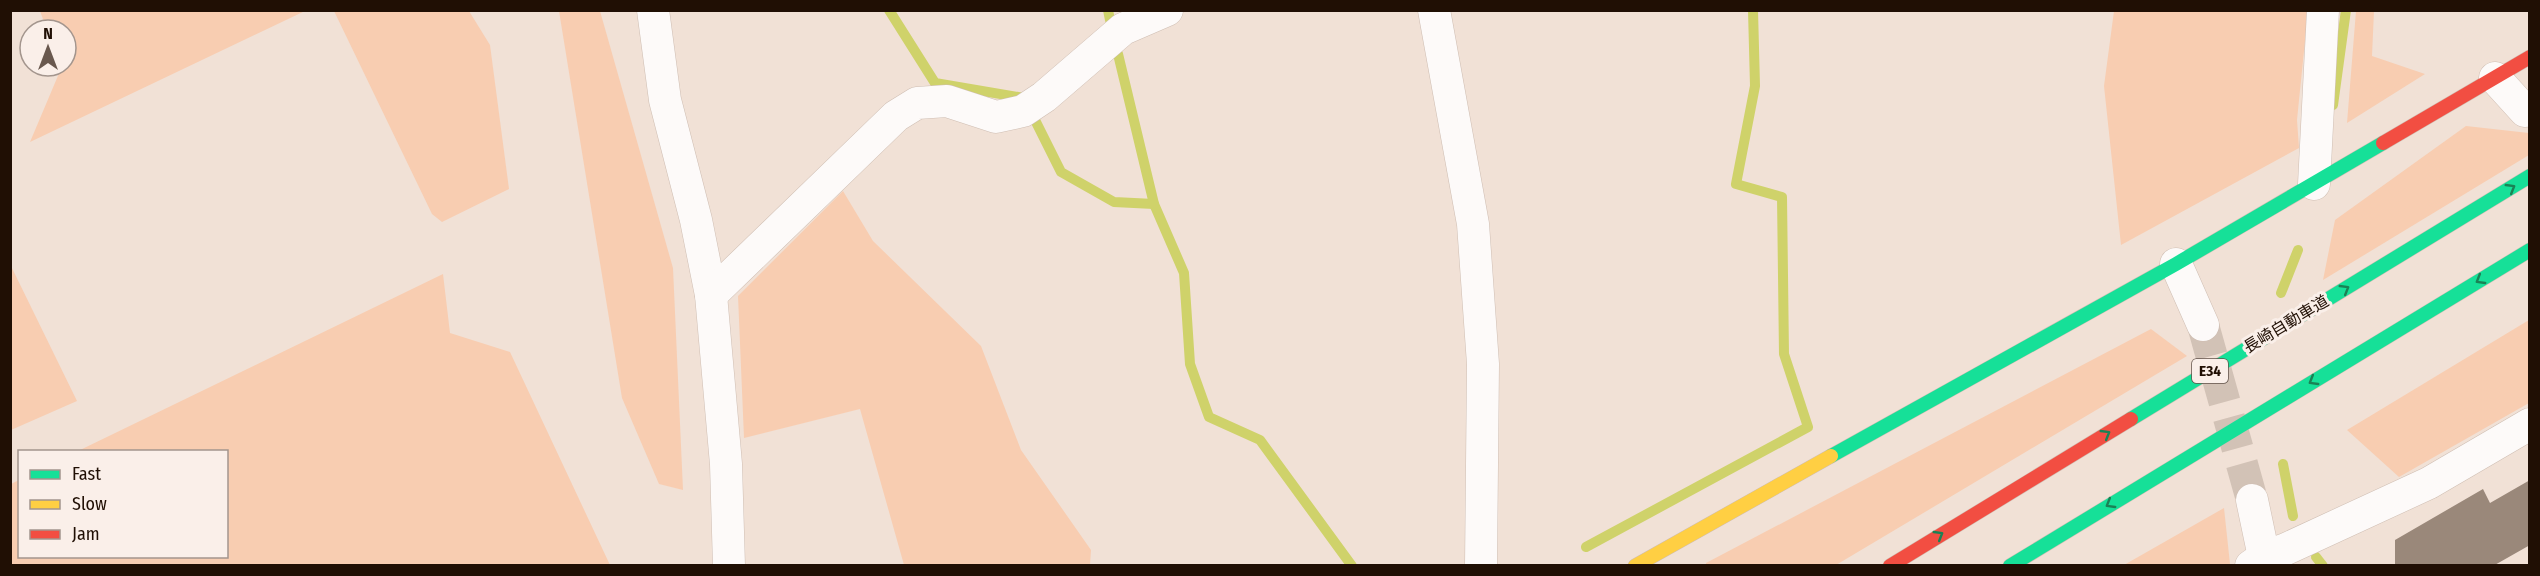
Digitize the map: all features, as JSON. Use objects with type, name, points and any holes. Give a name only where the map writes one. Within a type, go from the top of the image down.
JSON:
[{"type":"main road","points":[[1649,562],[2176,264],[2529,57]]},
{"type":"main road","name":"長崎自動車道","points":[[1890,566],[2529,176]]},
{"type":"main road","points":[[2010,566],[2529,250]]},
{"type":"street","points":[[653,10],[665,100],[696,220],[711,294],[726,464],[729,566]]},
{"type":"street","points":[[711,294],[896,116],[917,103],[947,102],[996,117],[1033,104],[1123,29],[1167,10]]},
{"type":"street","points":[[1434,10],[1473,224],[1483,364],[1481,566]]},
{"type":"street","points":[[2314,184],[2323,10]]},
{"type":"street","points":[[2495,78],[2525,111]]},
{"type":"street","points":[[2176,264],[2203,325]]},
{"type":"street","points":[[2252,500],[2258,561],[2429,483],[2529,424]]},
{"type":"shaded area","points":[[40,10],[305,11],[30,142],[57,78],[78,78],[78,18],[43,18]]},
{"type":"shaded area","points":[[334,11],[469,11],[490,45],[509,189],[442,222],[432,214]]},
{"type":"shaded area","points":[[559,11],[600,11],[673,268],[683,490],[659,484],[622,398]]},
{"type":"shaded area","points":[[2114,11],[2308,11],[2297,120],[2299,148],[2121,245],[2104,86]]},
{"type":"shaded area","points":[[2356,11],[2374,11],[2372,56],[2425,74],[2347,123]]},
{"type":"shaded area","points":[[2466,126],[2529,133],[2529,155],[2323,280],[2335,220]]},
{"type":"shaded area","points":[[843,191],[873,241],[981,346],[1021,450],[1091,550],[1090,565],[904,565],[860,409],[744,438],[738,296]]},
{"type":"shaded area","points":[[10,264],[77,401],[11,430],[10,430]]},
{"type":"shaded area","points":[[443,274],[450,333],[510,352],[610,565],[11,565],[11,484],[18,480],[18,558],[228,558],[228,450],[80,450]]},
{"type":"shaded area","points":[[2529,320],[2529,403],[2399,477],[2347,430]]},
{"type":"shaded area","points":[[2151,329],[2187,356],[1836,565],[1706,565],[1706,563]]},
{"type":"shaded area","points":[[2224,508],[2230,564],[2124,565]]},
{"type":"building","points":[[2530,480],[2530,545],[2493,566],[2395,566],[2395,540],[2483,489],[2490,503]]},
{"type":"waterway","points":[[889,10],[935,83],[1024,98],[1061,172],[1114,202],[1154,204]]},
{"type":"waterway","points":[[1108,10],[1110,20]]},
{"type":"waterway","points":[[1586,547],[1808,427],[1784,354],[1782,197],[1736,184],[1755,86],[1753,10]]},
{"type":"waterway","points":[[2333,105],[2346,10]]},
{"type":"waterway","points":[[1118,54],[1154,204],[1184,273],[1190,364],[1209,417],[1260,440],[1352,566]]},
{"type":"waterway","points":[[2281,293],[2298,250]]},
{"type":"waterway","points":[[2283,464],[2293,516]]},
{"type":"waterway","points":[[2316,557],[2323,566]]},
{"type":"tunnel","points":[[2203,325],[2252,500]]},
{"type":"traffic: fast","points":[[1831,456],[2176,264],[2383,143]]},
{"type":"traffic: fast","points":[[2131,419],[2530,176]]},
{"type":"traffic: fast","points":[[2010,566],[2530,250]]},
{"type":"traffic: slow","points":[[1635,566],[1831,456]]},
{"type":"traffic: jam","points":[[2383,143],[2530,57]]},
{"type":"traffic: jam","points":[[1890,566],[2131,419]]}]
